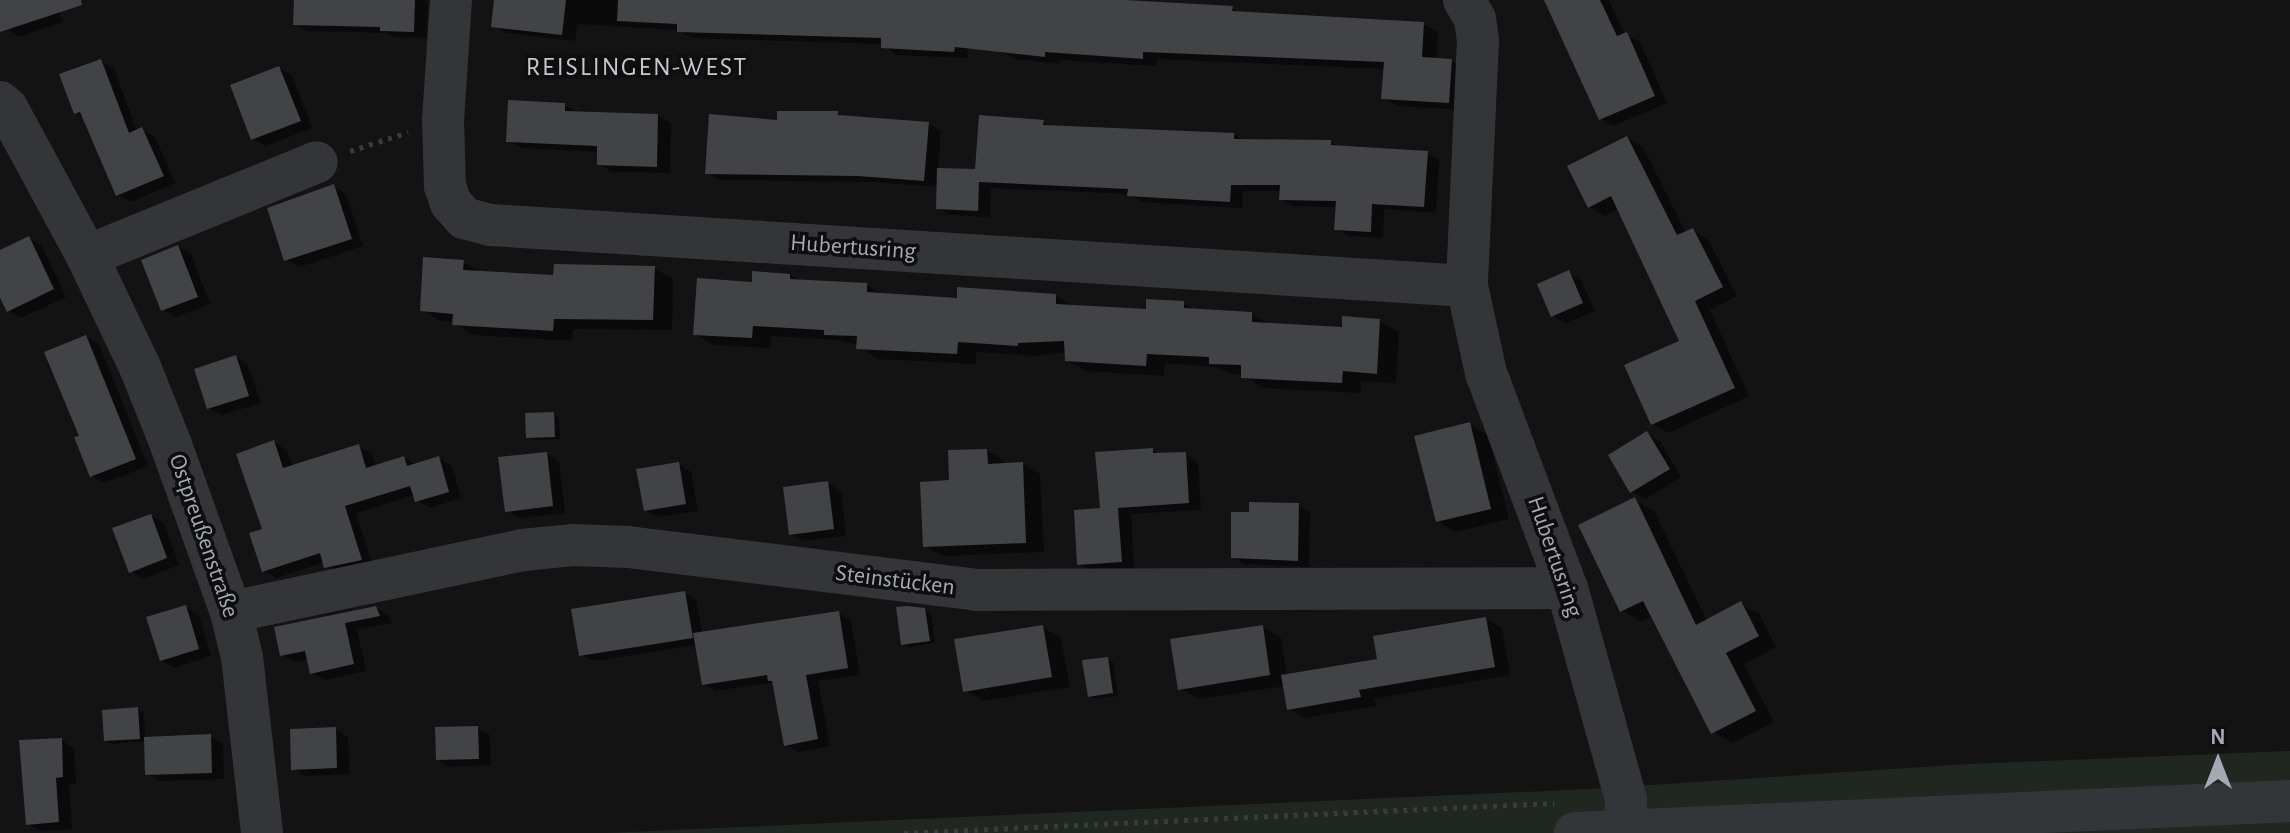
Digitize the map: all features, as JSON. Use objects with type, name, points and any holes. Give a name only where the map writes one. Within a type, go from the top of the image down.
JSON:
[{"type":"street","name":"Hubertusring","points":[[451,0],[443,120],[445,186],[451,203],[464,218],[490,225],[1467,286]]},
{"type":"street","name":"Hubertusring","points":[[1464,0],[1475,19],[1478,40],[1467,286],[1486,373],[1567,588],[1626,800],[1624,832]]},
{"type":"street","name":"Ostpreußenstraße","points":[[0,102],[7,108],[87,256],[140,367],[231,612],[248,693],[262,833]]},
{"type":"street","points":[[87,256],[317,162]]},
{"type":"street","name":"Steinstücken","points":[[231,612],[523,550],[572,545],[628,547],[976,590],[1567,588]]},
{"type":"street","points":[[1575,833],[2290,801]]},
{"type":"path","points":[[317,162],[443,120]]},
{"type":"shaded area","points":[[2290,751],[2290,833],[605,833],[1589,789],[1968,764]]},
{"type":"building","points":[[0,0],[81,0],[82,5],[0,32]]},
{"type":"building","points":[[294,0],[415,0],[414,32],[380,31],[380,27],[293,25]]},
{"type":"building","points":[[494,0],[566,0],[562,35],[491,27]]},
{"type":"building","points":[[618,0],[1125,0],[1233,6],[1232,11],[1424,22],[1422,57],[1452,59],[1449,103],[1381,99],[1384,62],[1143,52],[1143,59],[1045,52],[1045,57],[955,47],[954,52],[881,48],[881,38],[677,32],[677,24],[617,21]]},
{"type":"building","points":[[1544,0],[1600,0],[1617,36],[1627,32],[1655,96],[1599,120]]},
{"type":"building","points":[[101,59],[129,133],[142,127],[164,176],[116,196],[80,112],[74,114],[59,74]]},
{"type":"building","points":[[279,66],[301,121],[251,140],[230,85]]},
{"type":"building","points":[[508,100],[565,103],[565,111],[658,114],[657,167],[597,165],[597,146],[506,142]]},
{"type":"building","points":[[777,111],[838,111],[838,115],[929,122],[924,181],[858,176],[705,174],[709,114],[777,120]]},
{"type":"building","points":[[979,115],[1044,120],[1043,125],[1234,133],[1234,139],[1331,140],[1331,145],[1428,151],[1424,207],[1372,204],[1371,232],[1334,230],[1336,201],[1279,200],[1280,185],[1231,185],[1230,202],[1127,196],[1128,189],[979,182],[978,211],[936,209],[937,168],[975,169]]},
{"type":"building","points":[[1627,136],[1677,235],[1693,228],[1723,287],[1695,301],[1735,388],[1651,425],[1624,365],[1679,341],[1611,196],[1588,208],[1567,166]]},
{"type":"building","points":[[334,184],[352,239],[284,261],[267,208]]},
{"type":"building","points":[[29,236],[54,289],[7,312],[0,298],[0,250]]},
{"type":"building","points":[[178,245],[198,297],[161,311],[141,260]]},
{"type":"building","points":[[423,257],[464,260],[463,270],[553,275],[554,264],[655,266],[653,320],[554,319],[553,331],[452,325],[453,314],[420,311]]},
{"type":"building","points":[[1569,270],[1583,303],[1551,317],[1537,284]]},
{"type":"building","points":[[752,271],[790,274],[790,279],[867,283],[867,292],[957,298],[957,287],[1056,294],[1056,304],[1146,309],[1146,299],[1184,301],[1184,308],[1252,312],[1252,322],[1342,327],[1342,316],[1380,319],[1377,374],[1343,371],[1342,383],[1241,378],[1241,365],[1209,364],[1209,357],[1147,354],[1146,366],[1065,361],[1064,341],[1018,343],[1018,346],[958,342],[957,354],[856,349],[857,336],[824,335],[824,330],[753,326],[752,338],[693,335],[697,278],[752,282]]},
{"type":"building","points":[[86,335],[136,459],[90,477],[74,437],[79,436],[44,352]]},
{"type":"building","points":[[236,355],[249,396],[207,409],[194,369]]},
{"type":"building","points":[[554,412],[555,437],[526,438],[525,413]]},
{"type":"building","points":[[1470,422],[1491,509],[1436,522],[1414,436]]},
{"type":"building","points":[[1647,431],[1670,469],[1630,493],[1608,455]]},
{"type":"building","points":[[274,440],[283,468],[359,444],[366,468],[404,456],[407,466],[439,456],[449,492],[415,502],[410,486],[345,506],[362,560],[324,568],[320,553],[262,572],[249,533],[262,529],[236,454]]},
{"type":"building","points":[[1153,448],[1153,453],[1186,452],[1189,503],[1118,508],[1122,562],[1077,565],[1074,510],[1100,508],[1095,452]]},
{"type":"building","points":[[987,449],[988,464],[1023,462],[1026,543],[923,547],[920,482],[949,480],[948,450]]},
{"type":"building","points":[[547,452],[553,506],[505,512],[498,457]]},
{"type":"building","points":[[679,462],[686,504],[644,511],[636,469]]},
{"type":"building","points":[[828,481],[834,529],[789,535],[783,487]]},
{"type":"building","points":[[1635,497],[1696,625],[1741,601],[1759,636],[1726,653],[1756,711],[1711,734],[1643,601],[1620,612],[1578,525]]},
{"type":"building","points":[[1249,502],[1299,503],[1298,561],[1231,558],[1231,512],[1249,512]]},
{"type":"building","points":[[151,514],[167,558],[129,573],[112,528]]},
{"type":"building","points":[[685,591],[693,638],[579,656],[571,609]]},
{"type":"building","points":[[186,605],[199,649],[160,661],[146,617]]},
{"type":"building","points":[[376,606],[380,616],[345,623],[354,664],[310,674],[305,651],[280,656],[274,627]]},
{"type":"building","points":[[896,607],[925,608],[930,641],[901,645]]},
{"type":"building","points":[[839,611],[848,668],[806,675],[818,739],[784,746],[772,681],[768,681],[767,675],[702,685],[693,633]]},
{"type":"building","points":[[1486,617],[1495,667],[1359,690],[1361,697],[1287,710],[1281,675],[1377,659],[1373,636]]},
{"type":"building","points":[[1043,625],[1052,677],[963,692],[954,639]]},
{"type":"building","points":[[1263,625],[1270,675],[1178,690],[1170,639]]},
{"type":"building","points":[[1108,657],[1113,693],[1088,697],[1082,660]]},
{"type":"building","points":[[138,707],[140,739],[104,741],[102,710]]},
{"type":"building","points":[[478,726],[479,759],[436,760],[435,727]]},
{"type":"building","points":[[336,727],[337,768],[291,770],[290,729]]},
{"type":"building","points":[[211,734],[212,773],[145,775],[144,737]]},
{"type":"building","points":[[62,738],[63,777],[56,778],[59,822],[26,825],[19,740]]},
{"type":"district","name":"REISLINGEN-WEST","points":[[637,68]]}]
